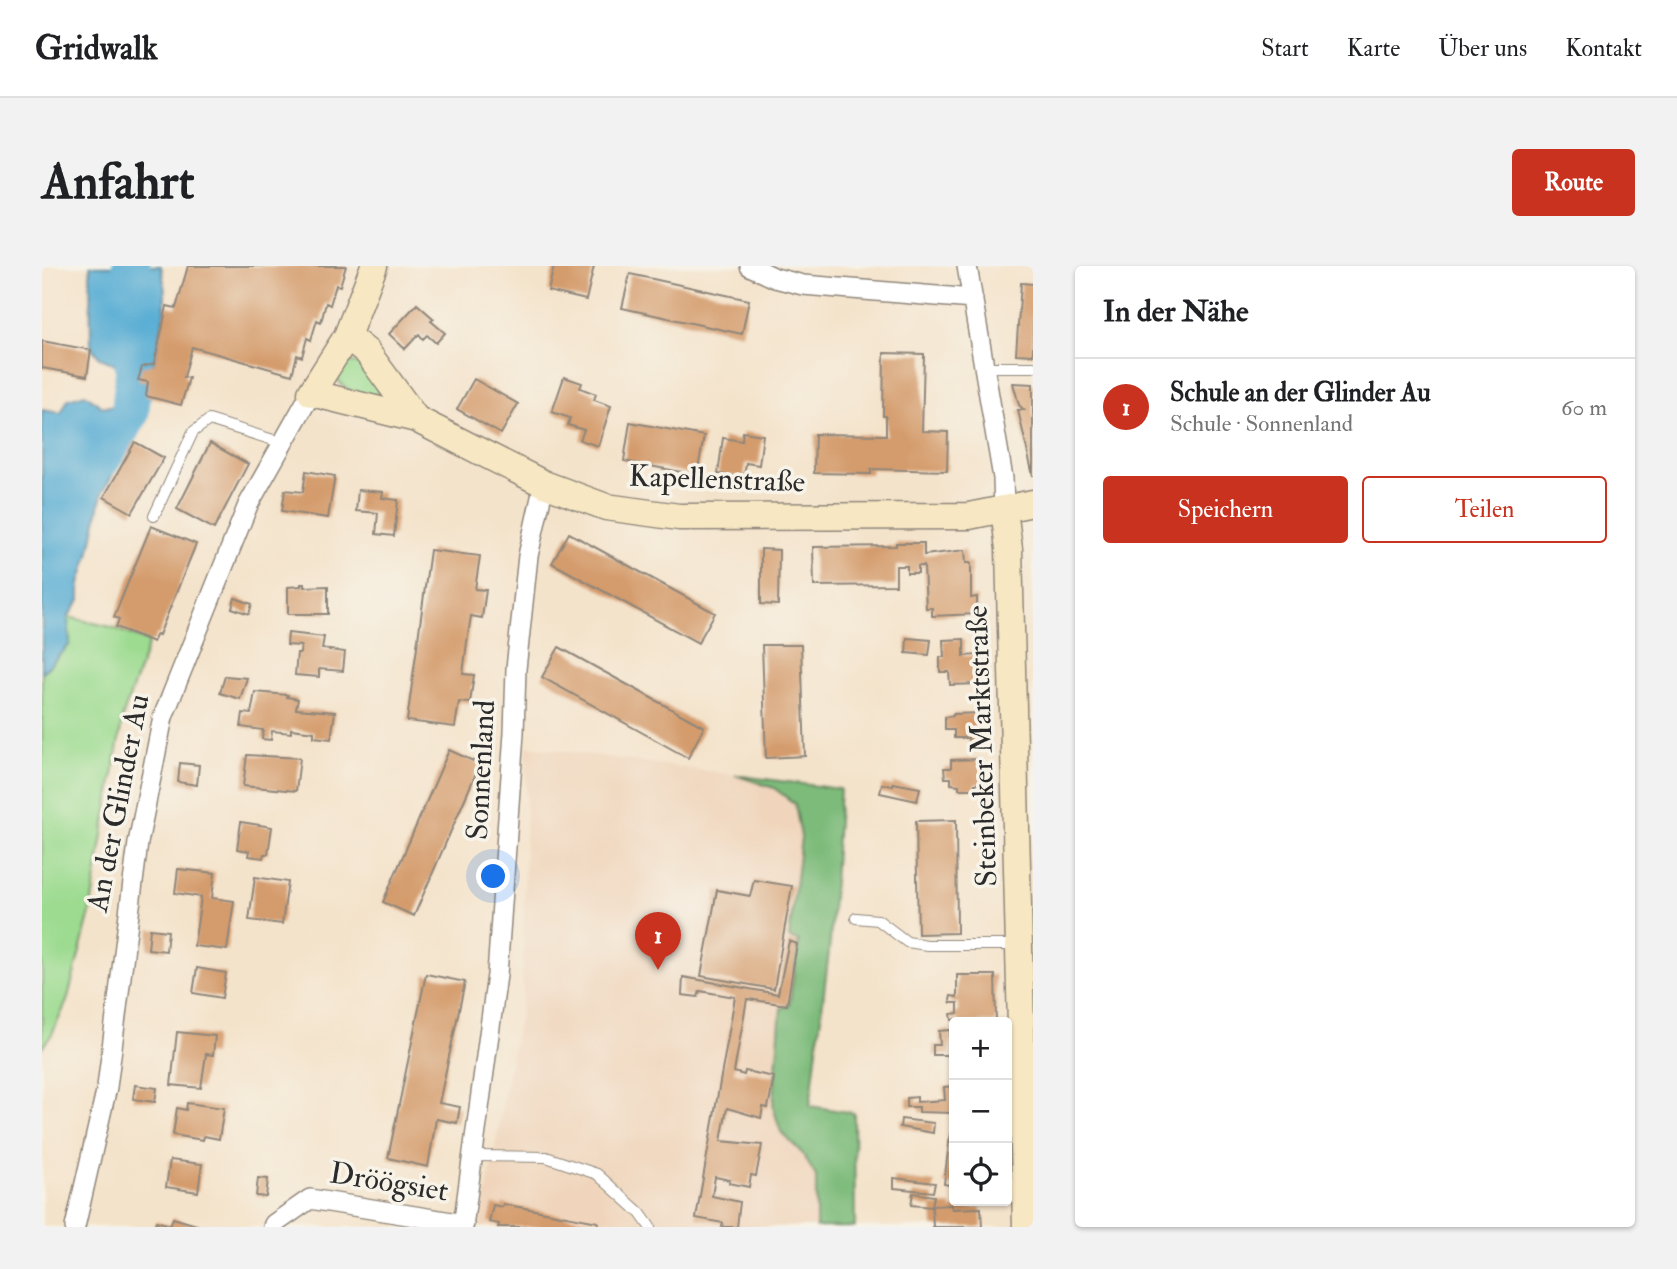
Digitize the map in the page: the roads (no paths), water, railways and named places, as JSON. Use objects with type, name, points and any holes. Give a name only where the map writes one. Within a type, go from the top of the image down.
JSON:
[{"type":"street","name":"An der Glinder Au","points":[[75,1227],[107,1087],[138,843],[163,717],[248,505],[311,393],[347,336],[374,266]]},
{"type":"street","points":[[750,266],[775,278],[803,285],[973,299]]},
{"type":"street","name":"Steinbeker Marktstraße","points":[[967,266],[1003,478],[1009,549],[1028,1115],[1028,1214]]},
{"type":"street","name":"Kapellenstraße","points":[[347,336],[366,352],[416,419]]},
{"type":"street","name":"Kapellenstraße","points":[[311,393],[416,419],[544,484],[606,507],[679,517],[970,516],[1033,503]]},
{"type":"street","name":"Sonnenland","points":[[463,1225],[497,975],[517,656],[528,556],[544,484]]},
{"type":"street","name":"Dröögsiet","points":[[273,1227],[310,1199],[463,1225]]},
{"type":"lane","points":[[984,367],[1033,367]]},
{"type":"lane","points":[[154,516],[193,432],[209,420],[283,443]]},
{"type":"lane","points":[[856,918],[878,920],[907,942],[927,945],[1021,945]]},
{"type":"lane","points":[[473,1156],[546,1157],[597,1174],[640,1213],[650,1227]]},
{"type":"water","points":[[90,266],[161,266],[165,293],[162,326],[154,364],[142,367],[139,374],[100,358],[91,347]]},
{"type":"water","points":[[85,394],[101,406],[120,407],[139,419],[135,436],[102,493],[80,583],[80,600],[68,617],[70,644],[42,673],[42,410],[61,413],[68,399]]},
{"type":"waterway","points":[[102,459],[130,414],[134,373],[131,266]]},
{"type":"place","name":"Schule an der Glinder Au","points":[[658,970]]}]
